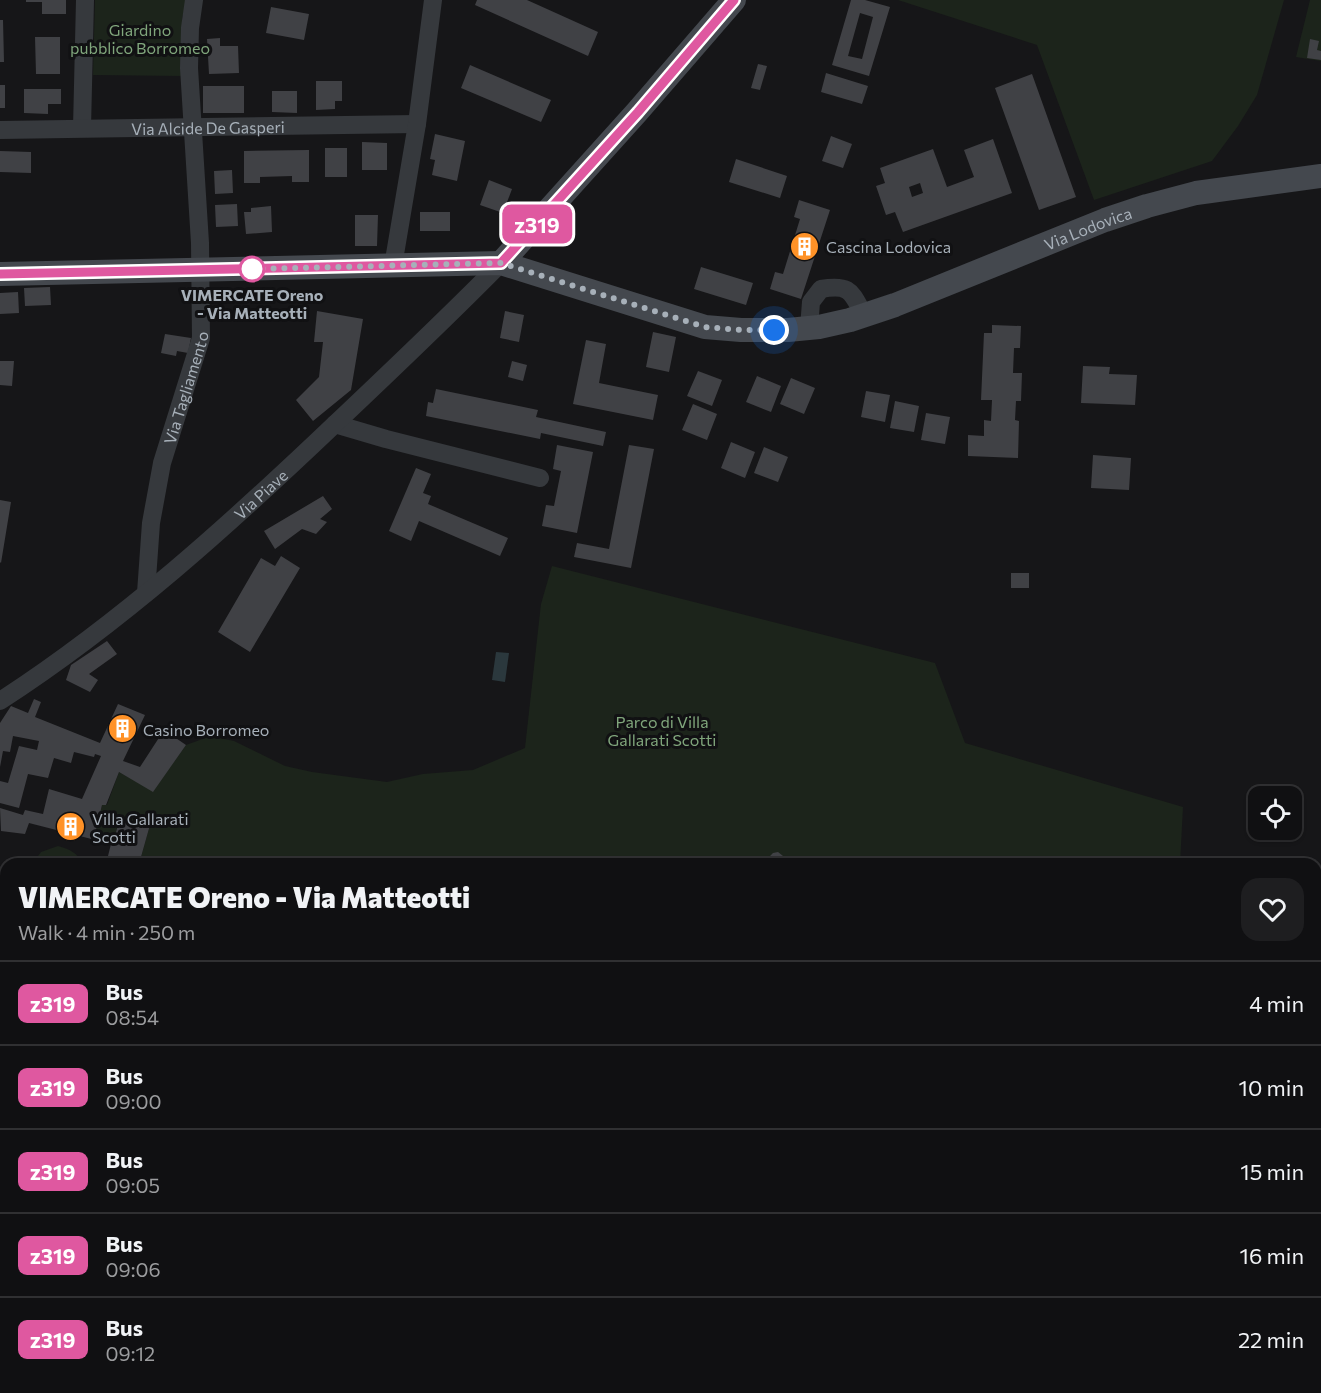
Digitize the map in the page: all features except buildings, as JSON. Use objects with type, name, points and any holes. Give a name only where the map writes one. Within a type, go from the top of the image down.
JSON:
[{"type":"street","points":[[82,128],[85,0]]},
{"type":"street","name":"Via Tagliamento","points":[[146,593],[151,523],[162,463],[201,338],[200,243],[189,68],[190,28],[194,0]]},
{"type":"street","points":[[393,267],[417,124],[433,0]]},
{"type":"street","points":[[501,263],[638,112],[734,0]]},
{"type":"street","name":"Via Alcide De Gasperi","points":[[0,130],[417,124]]},
{"type":"street","name":"Via Lodovica","points":[[0,274],[501,263],[705,327],[761,331],[809,328],[895,305],[1105,220],[1147,206],[1196,193],[1321,176]]},
{"type":"street","name":"Via Piave","points":[[0,701],[102,630],[213,537],[335,424],[501,263]]},
{"type":"street","points":[[809,328],[812,302],[821,289],[837,286],[851,292],[864,315]]},
{"type":"street","points":[[335,424],[540,478]]},
{"type":"green space","name":"Giardino pubblico Borromeo","points":[[95,0],[187,0],[182,18],[182,76],[93,75]]},
{"type":"green space","points":[[898,0],[1284,0],[1257,95],[1212,161],[1094,200],[1037,45]]},
{"type":"green space","points":[[1310,0],[1321,0],[1321,61],[1296,57]]},
{"type":"green space","name":"Parco di Villa Gallarati Scotti","points":[[552,566],[935,663],[965,743],[1183,807],[1180,858],[141,858],[150,825],[120,818],[114,839],[95,834],[102,805],[107,805],[119,772],[153,791],[186,745],[211,736],[234,741],[285,766],[387,782],[423,774],[473,770],[525,748],[541,604]]},
{"type":"green space","points":[[58,846],[73,852],[80,858],[36,858],[41,852]]},
{"type":"shaded area","points":[[496,652],[509,653],[505,682],[492,680]]},
{"type":"bus line","name":"z319","points":[[0,274],[501,263],[638,112],[734,0]]},
{"type":"place","name":"Cascina Lodovica","points":[[805,246]]},
{"type":"place","name":"VIMERCATE Oreno - Via Matteotti","points":[[252,269]]},
{"type":"place","name":"Casino Borromeo","points":[[122,729]]},
{"type":"place","name":"Villa Gallarati Scotti","points":[[71,827]]},
{"type":"route","points":[[252,269],[501,263],[705,327],[774,330]]}]
